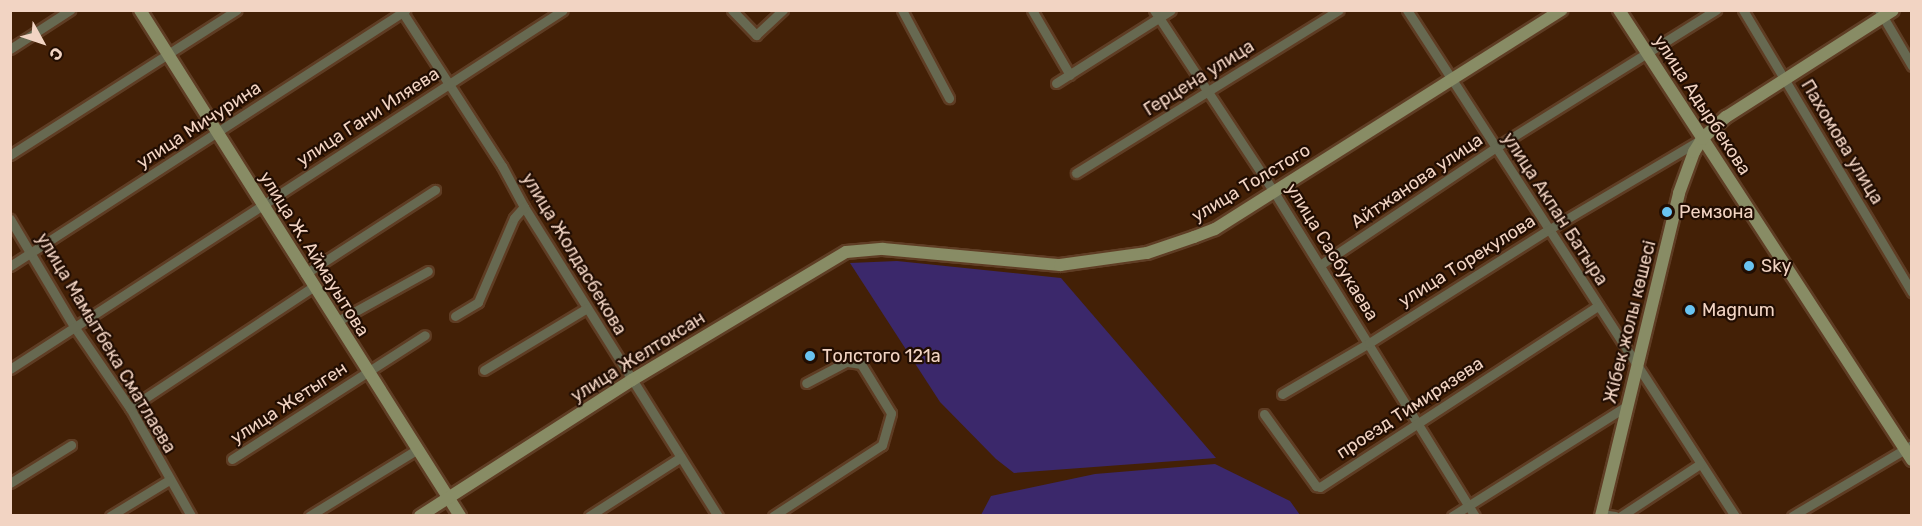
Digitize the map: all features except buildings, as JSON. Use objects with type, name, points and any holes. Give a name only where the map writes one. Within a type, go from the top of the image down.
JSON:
[{"type":"street","points":[[10,48],[70,10]]},
{"type":"street","name":"улица Ж. Аймауытова","points":[[140,10],[460,516]]},
{"type":"street","points":[[10,155],[237,10]]},
{"type":"street","name":"улица Гани Иляева","points":[[10,369],[563,10]]},
{"type":"street","points":[[732,10],[756,35],[783,10]]},
{"type":"street","points":[[902,10],[949,98]]},
{"type":"street","points":[[1032,10],[1070,75]]},
{"type":"street","points":[[1056,83],[1156,14],[1171,10]]},
{"type":"street","name":"Герцена улица","points":[[1076,173],[1339,10]]},
{"type":"street","name":"улица Акпан Батыра","points":[[1407,10],[1735,516]]},
{"type":"street","name":"улица Толстого","points":[[883,249],[1060,265],[1147,253],[1194,237],[1215,229],[1562,10]]},
{"type":"street","name":"улица Адырбекова","points":[[1619,10],[1909,451]]},
{"type":"street","name":"Айтжанова улица","points":[[1320,265],[1495,148],[1716,10]]},
{"type":"street","name":"Пахомова улица","points":[[1743,10],[1911,291]]},
{"type":"street","name":"улица Жолдасбекова","points":[[402,11],[502,166],[524,207],[718,516]]},
{"type":"street","name":"улица Мичурина","points":[[10,266],[402,11]]},
{"type":"street","points":[[1702,139],[1726,117],[1885,13],[1911,66]]},
{"type":"street","name":"улица Сасбукаева","points":[[1156,14],[1274,192],[1475,516]]},
{"type":"street","name":"улица Торекулова","points":[[1281,394],[1369,343],[1548,230],[1702,139]]},
{"type":"street","name":"Жібек жолы көшесі","points":[[1601,515],[1680,186],[1702,139]]},
{"type":"street","points":[[305,274],[435,190]]},
{"type":"street","points":[[455,316],[478,302],[514,218],[524,207]]},
{"type":"street","name":"улица Мамытбека Сматлаева","points":[[10,219],[75,328],[130,408],[191,516]]},
{"type":"street","name":"улица Желтоксан","points":[[420,516],[632,380],[830,260],[846,252],[883,249]]},
{"type":"street","points":[[336,322],[428,271]]},
{"type":"street","points":[[130,408],[314,287]]},
{"type":"street","name":"проезд Тимирязева","points":[[1264,414],[1318,487],[1598,306]]},
{"type":"street","points":[[484,370],[587,308]]},
{"type":"street","name":"улица Жетыген","points":[[232,459],[425,334]]},
{"type":"street","points":[[773,516],[882,445],[891,413],[861,364],[846,362],[806,383]]},
{"type":"street","points":[[1452,516],[1628,405]]},
{"type":"street","points":[[10,483],[71,445]]},
{"type":"street","points":[[309,516],[418,450]]},
{"type":"street","points":[[1792,516],[1909,451]]},
{"type":"street","points":[[589,516],[681,457]]},
{"type":"street","points":[[1621,516],[1700,464]]},
{"type":"street","points":[[110,516],[169,480]]},
{"type":"street","points":[[1601,515],[1615,516]]},
{"type":"shaded area","points":[[897,261],[1061,278],[1216,458],[1014,473],[996,459],[940,402],[850,263]]},
{"type":"shaded area","points":[[1215,464],[1290,501],[1300,515],[981,515],[991,496],[1095,474]]},
{"type":"place","name":"Ремзона","points":[[1667,212]]},
{"type":"place","name":"Sky","points":[[1749,266]]},
{"type":"place","name":"Magnum","points":[[1690,310]]},
{"type":"place","name":"Толстого 121а","points":[[810,356]]}]
